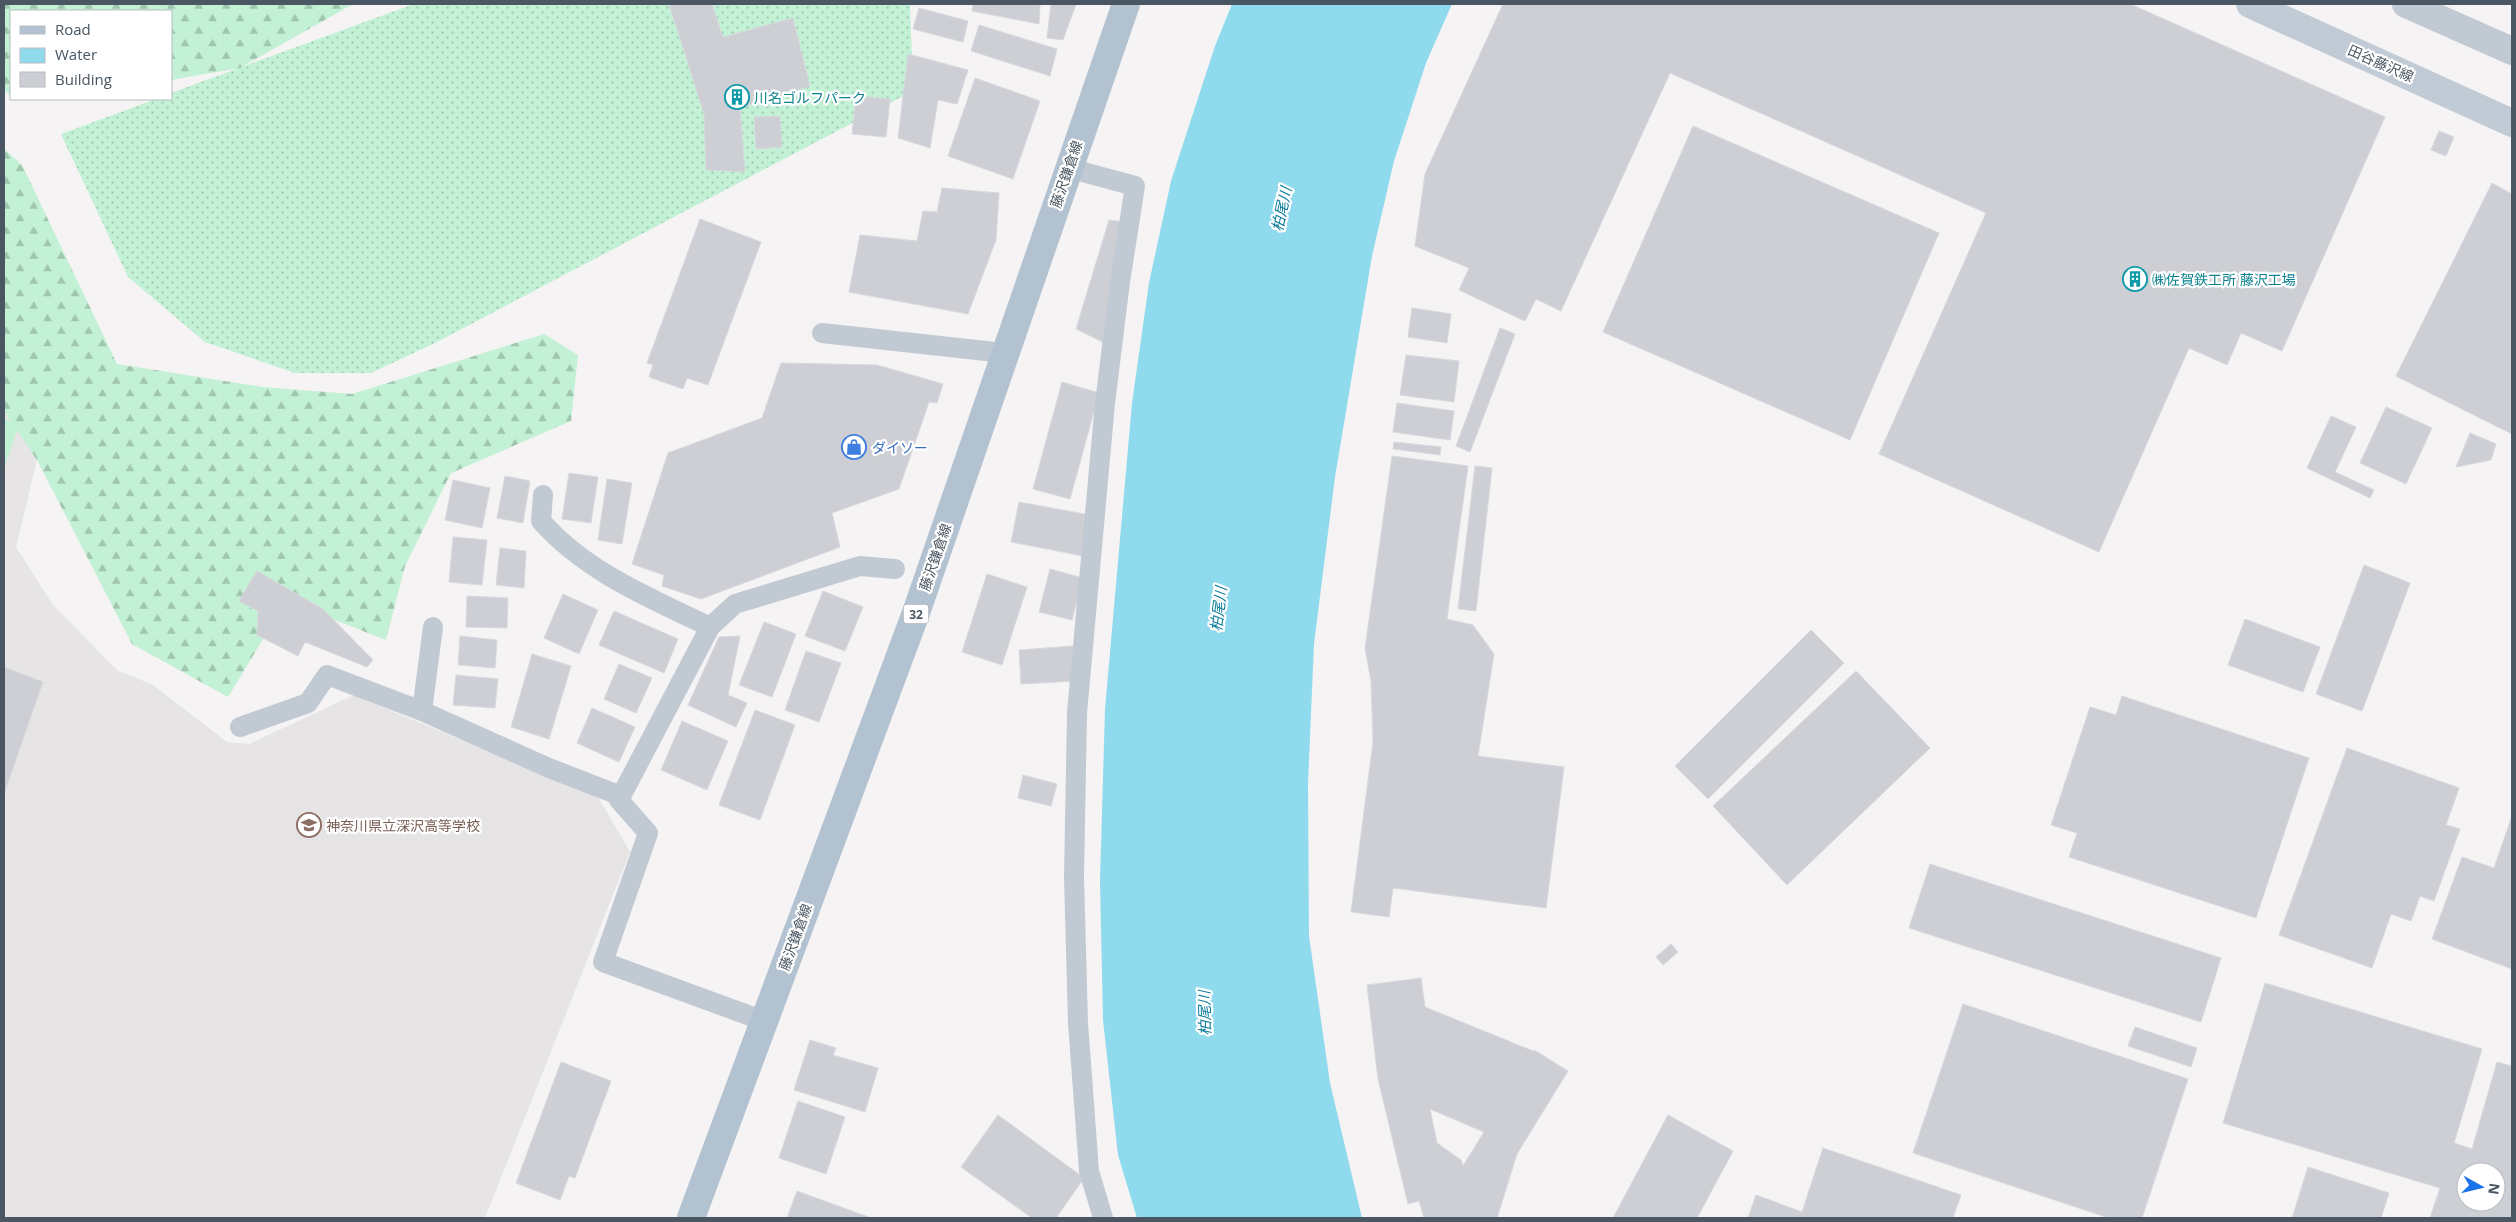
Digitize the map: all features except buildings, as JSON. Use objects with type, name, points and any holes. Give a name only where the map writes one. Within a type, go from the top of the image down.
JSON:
[{"type":"main road","name":"藤沢鎌倉線","points":[[691,1218],[917,610],[1126,4]]},
{"type":"main road","name":"田谷藤沢線","points":[[2250,4],[2512,123]]},
{"type":"street","points":[[2406,4],[2512,52]]},
{"type":"lane","points":[[1068,168],[1135,186],[1120,282],[1105,403],[1077,713],[1074,877],[1078,1023],[1089,1171],[1103,1218]]},
{"type":"lane","points":[[822,333],[1004,354]]},
{"type":"lane","points":[[543,495],[541,521],[561,543],[620,583],[710,627]]},
{"type":"lane","points":[[764,1021],[603,962],[648,833],[619,800],[710,627],[735,604],[860,566],[895,569]]},
{"type":"lane","points":[[422,711],[433,627]]},
{"type":"lane","points":[[240,727],[308,703],[326,675],[422,711],[549,768],[621,796]]},
{"type":"shaded area","name":"神奈川県立深沢高等学校","points":[[4,394],[46,423],[16,547],[53,605],[117,670],[153,685],[227,742],[249,744],[354,695],[598,797],[630,852],[485,1218],[4,1218]]},
{"type":"green space","points":[[4,4],[353,4],[240,68],[172,80],[172,10],[10,10],[10,96],[4,89]]},
{"type":"green space","points":[[414,4],[910,4],[913,91],[435,343],[371,373],[295,373],[205,342],[128,277],[61,134],[153,100],[172,100],[172,93]]},
{"type":"green space","points":[[4,149],[22,165],[117,364],[263,387],[352,394],[544,334],[578,355],[571,421],[451,473],[405,566],[386,640],[286,601],[228,697],[132,644],[37,460],[4,411]]},
{"type":"green space","points":[[4,418],[19,425],[4,468]]},
{"type":"water","name":"柏尾川","points":[[1232,4],[1452,4],[1426,63],[1394,161],[1372,256],[1335,477],[1314,644],[1308,784],[1309,936],[1330,1083],[1362,1218],[1137,1218],[1118,1155],[1103,1020],[1100,881],[1105,709],[1132,403],[1149,283],[1171,181],[1215,46]]},
{"type":"place","name":"川名ゴルフパーク","points":[[737,97]]},
{"type":"place","name":"㈱佐賀鉄工所 藤沢工場","points":[[2135,279]]},
{"type":"place","name":"ダイソー","points":[[854,447]]},
{"type":"place","name":"神奈川県立深沢高等学校","points":[[309,825]]}]
